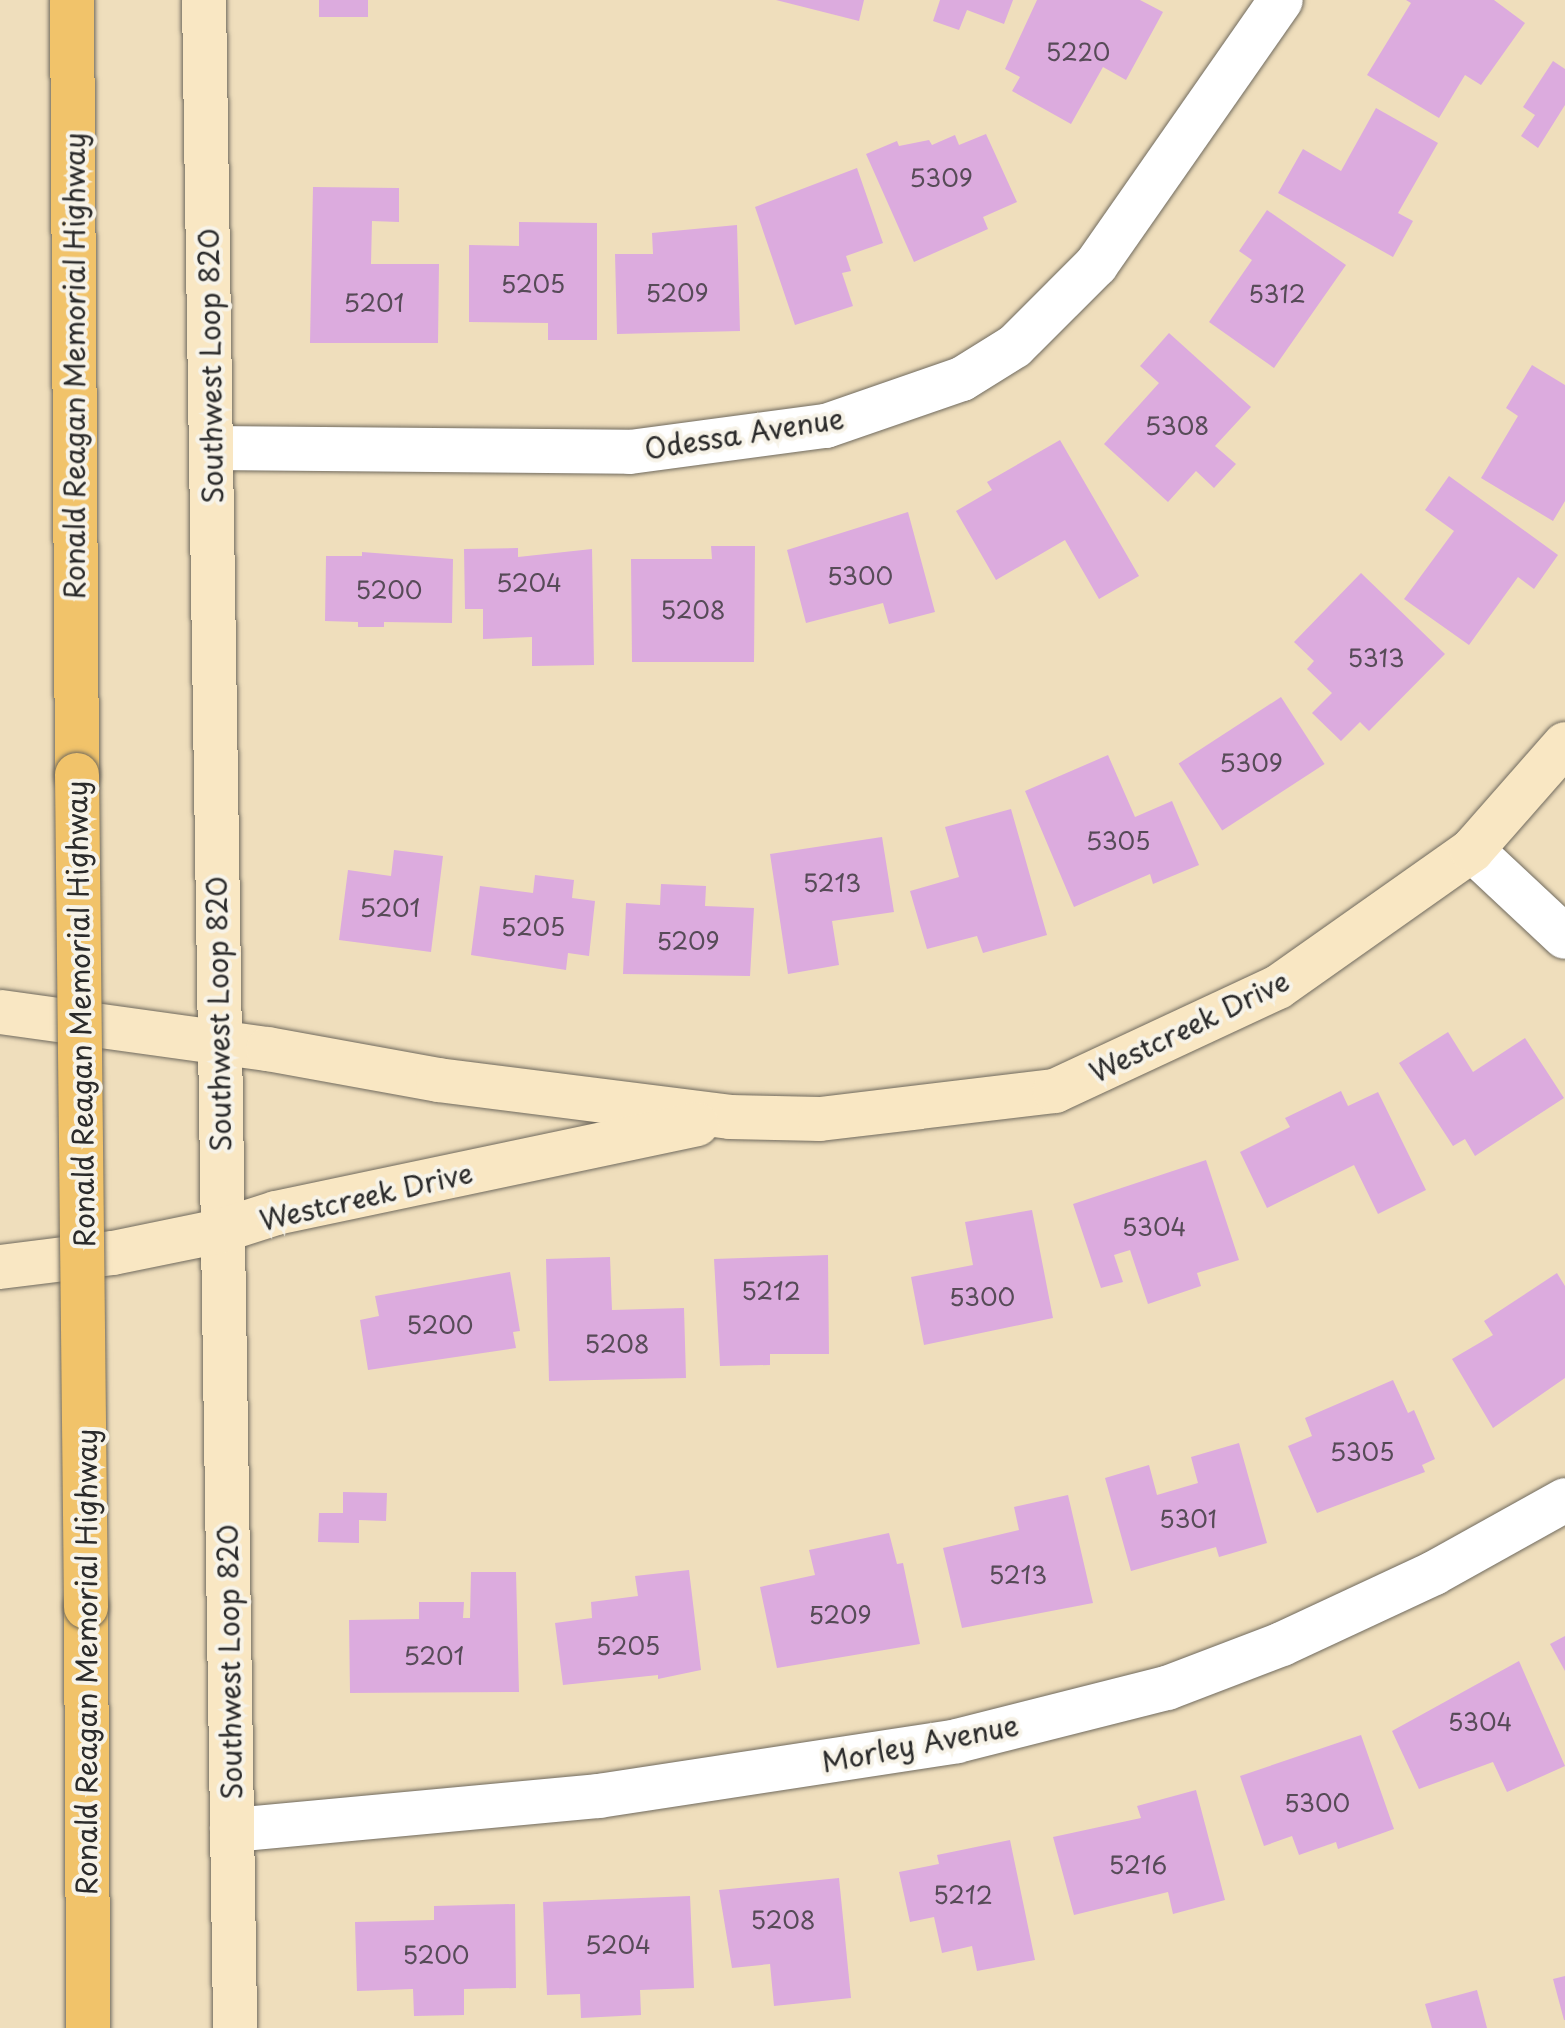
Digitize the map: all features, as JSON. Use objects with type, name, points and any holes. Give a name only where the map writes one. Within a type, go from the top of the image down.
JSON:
[{"type":"highway","name":"Ronald Reagan Memorial Highway","points":[[72,0],[88,2028]]},
{"type":"street","name":"Southwest Loop 820","points":[[204,0],[220,1231],[235,2028]]},
{"type":"street","name":"Odessa Avenue","points":[[211,448],[630,452],[826,426],[962,379],[1015,346],[1096,265],[1281,0]]},
{"type":"street","name":"Westcreek Drive","points":[[0,1012],[218,1042],[438,1080],[730,1117],[820,1119],[1055,1091],[1278,987],[1472,850],[1565,744]]},
{"type":"street","points":[[1472,850],[1565,937]]},
{"type":"street","name":"Westcreek Drive","points":[[0,1267],[113,1253],[220,1231],[276,1213],[730,1117]]},
{"type":"street","name":"Morley Avenue","points":[[232,1830],[599,1796],[957,1741],[1167,1688],[1282,1644],[1434,1573],[1565,1500]]},
{"type":"building","points":[[319,0],[368,0],[368,17],[319,17]]},
{"type":"building","points":[[776,0],[864,0],[859,21]]},
{"type":"building","points":[[940,0],[1013,0],[1004,24],[967,10],[959,30],[933,21]]},
{"type":"building","points":[[1037,0],[1140,0],[1163,12],[1126,80],[1103,67],[1071,124],[1012,91],[1020,77],[1005,69]]},
{"type":"building","points":[[1406,0],[1494,0],[1525,23],[1481,85],[1465,75],[1439,118],[1367,75],[1411,3]]},
{"type":"building","points":[[1553,61],[1565,69],[1565,105],[1538,148],[1521,136],[1535,115],[1523,107]]},
{"type":"building","points":[[1376,108],[1438,143],[1398,213],[1413,221],[1393,257],[1278,193],[1303,149],[1341,171]]},
{"type":"building","points":[[986,134],[1017,202],[983,217],[988,229],[914,262],[866,154],[897,141],[899,146],[929,140],[932,145],[955,135],[959,145]]},
{"type":"building","points":[[857,168],[883,243],[846,256],[851,271],[842,273],[853,306],[795,325],[755,207]]},
{"type":"building","points":[[313,187],[399,188],[399,222],[372,221],[371,264],[439,264],[438,343],[310,343]]},
{"type":"building","points":[[1267,210],[1346,265],[1274,368],[1209,322],[1252,260],[1239,251]]},
{"type":"building","points":[[519,222],[597,223],[597,340],[548,340],[548,323],[469,322],[469,245],[519,246]]},
{"type":"building","points":[[737,225],[740,331],[617,334],[615,254],[653,254],[652,233]]},
{"type":"building","points":[[1169,333],[1251,407],[1215,446],[1236,464],[1214,488],[1196,471],[1168,502],[1104,444],[1159,383],[1140,366]]},
{"type":"building","points":[[1532,365],[1565,385],[1565,501],[1553,521],[1481,478],[1518,416],[1506,408]]},
{"type":"building","points":[[1060,440],[1139,576],[1099,599],[1065,540],[996,580],[956,511],[992,490],[987,482]]},
{"type":"building","points":[[1449,476],[1558,555],[1534,589],[1518,577],[1469,645],[1404,599],[1454,531],[1425,510]]},
{"type":"building","points":[[908,512],[935,612],[889,624],[883,603],[806,623],[787,550]]},
{"type":"building","points":[[711,546],[755,546],[754,662],[632,662],[631,559],[712,559]]},
{"type":"building","points":[[518,548],[518,557],[592,549],[594,665],[532,666],[532,637],[483,639],[483,609],[465,609],[464,549]]},
{"type":"building","points":[[362,552],[453,559],[452,623],[384,622],[384,627],[358,627],[358,622],[325,621],[326,556],[362,556]]},
{"type":"building","points":[[1361,573],[1445,654],[1369,731],[1360,722],[1341,741],[1312,713],[1332,693],[1307,669],[1314,661],[1294,642]]},
{"type":"building","points":[[1281,697],[1325,764],[1222,831],[1179,763]]},
{"type":"building","points":[[1108,755],[1135,817],[1172,801],[1199,865],[1153,884],[1150,874],[1074,907],[1025,791]]},
{"type":"building","points":[[1011,809],[1047,935],[983,953],[977,936],[927,949],[910,891],[959,877],[945,827]]},
{"type":"building","points":[[882,837],[894,912],[832,921],[839,965],[788,974],[770,854]]},
{"type":"building","points":[[394,850],[443,856],[431,952],[339,940],[348,870],[391,876]]},
{"type":"building","points":[[535,875],[574,880],[572,898],[595,901],[589,956],[568,953],[566,970],[471,955],[480,886],[533,893]]},
{"type":"building","points":[[661,884],[706,886],[705,906],[754,908],[750,976],[623,974],[626,903],[660,905]]},
{"type":"building","points":[[1448,1032],[1473,1072],[1525,1038],[1564,1098],[1475,1156],[1465,1139],[1453,1146],[1399,1063]]},
{"type":"building","points":[[1341,1091],[1348,1106],[1378,1092],[1426,1190],[1378,1214],[1354,1165],[1267,1208],[1240,1152],[1290,1127],[1285,1118]]},
{"type":"building","points":[[1206,1160],[1239,1260],[1197,1273],[1201,1286],[1148,1304],[1130,1250],[1114,1255],[1123,1282],[1101,1288],[1073,1204]]},
{"type":"building","points":[[1032,1210],[1053,1318],[924,1345],[911,1277],[973,1265],[965,1222]]},
{"type":"building","points":[[828,1255],[829,1354],[770,1354],[770,1365],[720,1366],[714,1259]]},
{"type":"building","points":[[610,1257],[612,1310],[684,1308],[686,1378],[549,1381],[546,1259]]},
{"type":"building","points":[[510,1272],[520,1331],[513,1332],[516,1348],[368,1370],[360,1320],[379,1316],[375,1296]]},
{"type":"building","points":[[1557,1273],[1565,1286],[1565,1378],[1493,1428],[1452,1359],[1493,1335],[1484,1321]]},
{"type":"building","points":[[1393,1380],[1408,1413],[1414,1410],[1435,1459],[1422,1465],[1425,1472],[1317,1513],[1288,1446],[1312,1436],[1305,1418]]},
{"type":"building","points":[[1239,1443],[1267,1543],[1219,1557],[1216,1547],[1131,1571],[1105,1478],[1149,1465],[1157,1495],[1198,1483],[1191,1457]]},
{"type":"building","points":[[343,1492],[387,1493],[386,1521],[359,1520],[359,1543],[318,1542],[319,1513],[343,1513]]},
{"type":"building","points":[[1068,1495],[1093,1603],[962,1628],[943,1548],[1019,1530],[1014,1507]]},
{"type":"building","points":[[889,1533],[897,1564],[903,1563],[920,1644],[777,1668],[760,1587],[815,1575],[809,1550]]},
{"type":"building","points":[[689,1570],[701,1670],[658,1679],[658,1675],[563,1685],[555,1623],[592,1618],[591,1602],[638,1596],[635,1576]]},
{"type":"building","points":[[471,1572],[516,1572],[519,1692],[350,1693],[349,1620],[419,1619],[419,1602],[464,1602],[463,1618],[470,1618]]},
{"type":"building","points":[[1565,1636],[1565,1671],[1550,1644]]},
{"type":"building","points":[[1519,1661],[1565,1766],[1507,1792],[1493,1762],[1419,1789],[1392,1731]]},
{"type":"building","points":[[1361,1735],[1394,1829],[1338,1849],[1336,1842],[1299,1855],[1292,1836],[1264,1846],[1240,1776]]},
{"type":"building","points":[[1196,1790],[1225,1900],[1173,1914],[1168,1892],[1074,1915],[1053,1837],[1141,1818],[1137,1806]]},
{"type":"building","points":[[1010,1840],[1035,1960],[977,1971],[972,1946],[942,1953],[934,1917],[910,1922],[899,1872],[939,1864],[937,1855]]},
{"type":"building","points":[[839,1878],[851,1998],[774,2006],[770,1964],[732,1968],[719,1890]]},
{"type":"building","points":[[690,1896],[694,1988],[640,1990],[641,2015],[581,2018],[580,1994],[547,1995],[543,1902]]},
{"type":"building","points":[[515,1904],[516,1988],[464,1989],[464,2015],[414,2016],[413,1989],[357,1991],[355,1922],[434,1920],[434,1906]]},
{"type":"building","points":[[1565,1976],[1565,2020],[1564,2020],[1553,1979]]},
{"type":"building","points":[[1477,1990],[1487,2028],[1432,2028],[1425,2004]]}]
